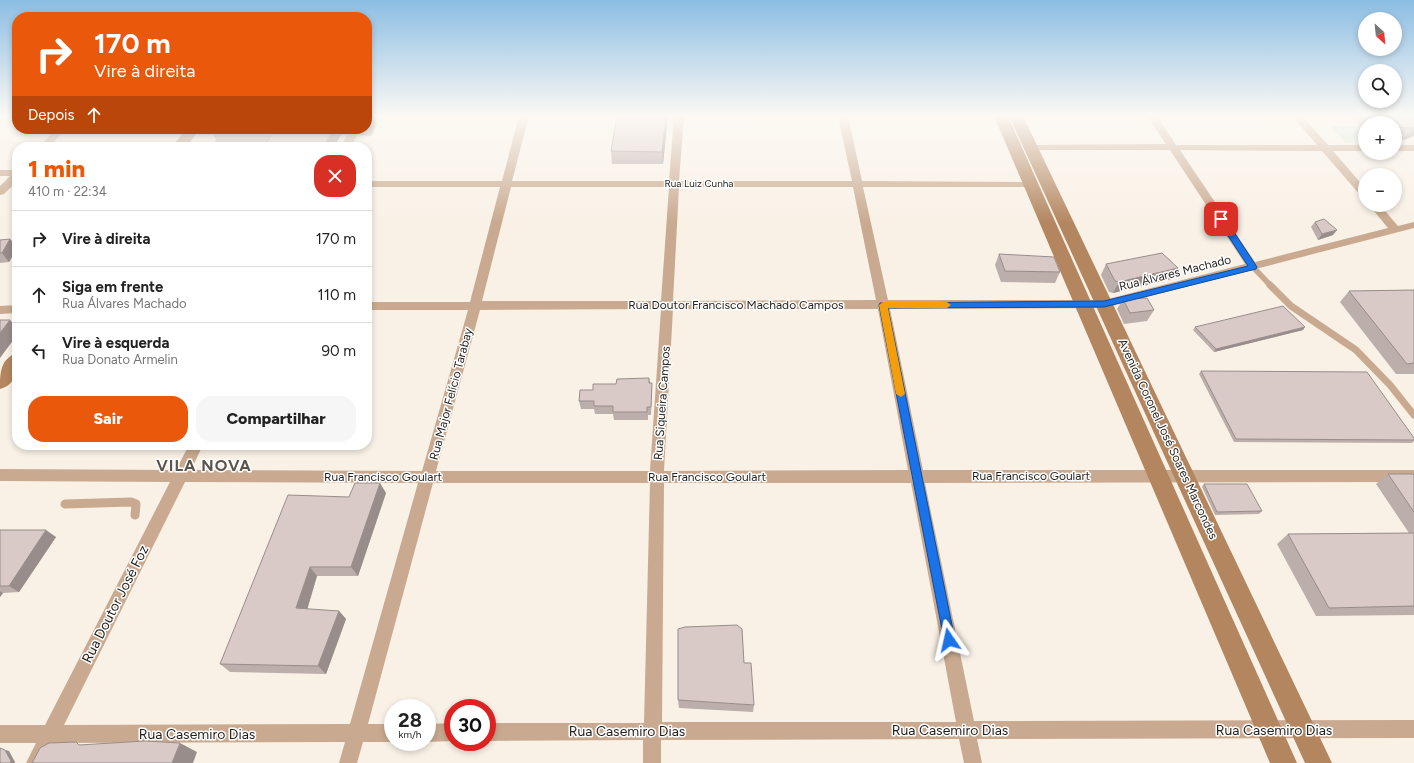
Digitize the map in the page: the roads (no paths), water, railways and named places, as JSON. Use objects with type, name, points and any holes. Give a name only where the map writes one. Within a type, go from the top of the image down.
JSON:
[{"type":"main road","name":"Avenida Coronel José Soares Marcondes","points":[[1017,152],[1033,187],[1185,476],[1319,763]]},
{"type":"main road","name":"Avenida Coronel José Soares Marcondes","points":[[1033,152],[1052,191],[1159,477],[1284,763]]},
{"type":"main road","points":[[1033,187],[1052,191]]},
{"type":"main road","points":[[0,382],[12,366]]},
{"type":"street","name":"Rua Major Felício Tarabay","points":[[348,763],[428,477],[515,152]]},
{"type":"street","name":"Rua Siqueira Campos","points":[[652,763],[657,477],[677,152]]},
{"type":"street","points":[[850,152],[883,305],[972,763]]},
{"type":"street","points":[[1176,152],[1253,267]]},
{"type":"street","points":[[1329,152],[1358,186]]},
{"type":"street","points":[[0,173],[12,174]]},
{"type":"street","points":[[0,192],[12,179]]},
{"type":"street","name":"Rua Luiz Cunha","points":[[372,184],[856,183],[1033,187]]},
{"type":"street","points":[[1380,212],[1395,229]]},
{"type":"street","name":"Rua Álvares Machado","points":[[1094,304],[1253,267],[1414,225]]},
{"type":"street","name":"Rua Doutor Francisco Machado Campos","points":[[372,306],[1094,304]]},
{"type":"street","points":[[0,310],[12,309]]},
{"type":"street","name":"Rua Doutor José Foz","points":[[35,763],[193,450]]},
{"type":"street","name":"Rua Francisco Goulart","points":[[0,475],[428,477],[1414,476]]},
{"type":"street","name":"Rua Casemiro Dias","points":[[496,732],[653,730],[1414,729]]},
{"type":"street","name":"Rua Casemiro Dias","points":[[0,734],[384,733]]},
{"type":"lane","points":[[1253,267],[1291,306],[1356,350],[1390,385],[1414,415]]},
{"type":"lane","points":[[65,504],[131,502],[136,504],[135,515]]},
{"type":"district","name":"VILA NOVA","points":[[204,465]]}]
